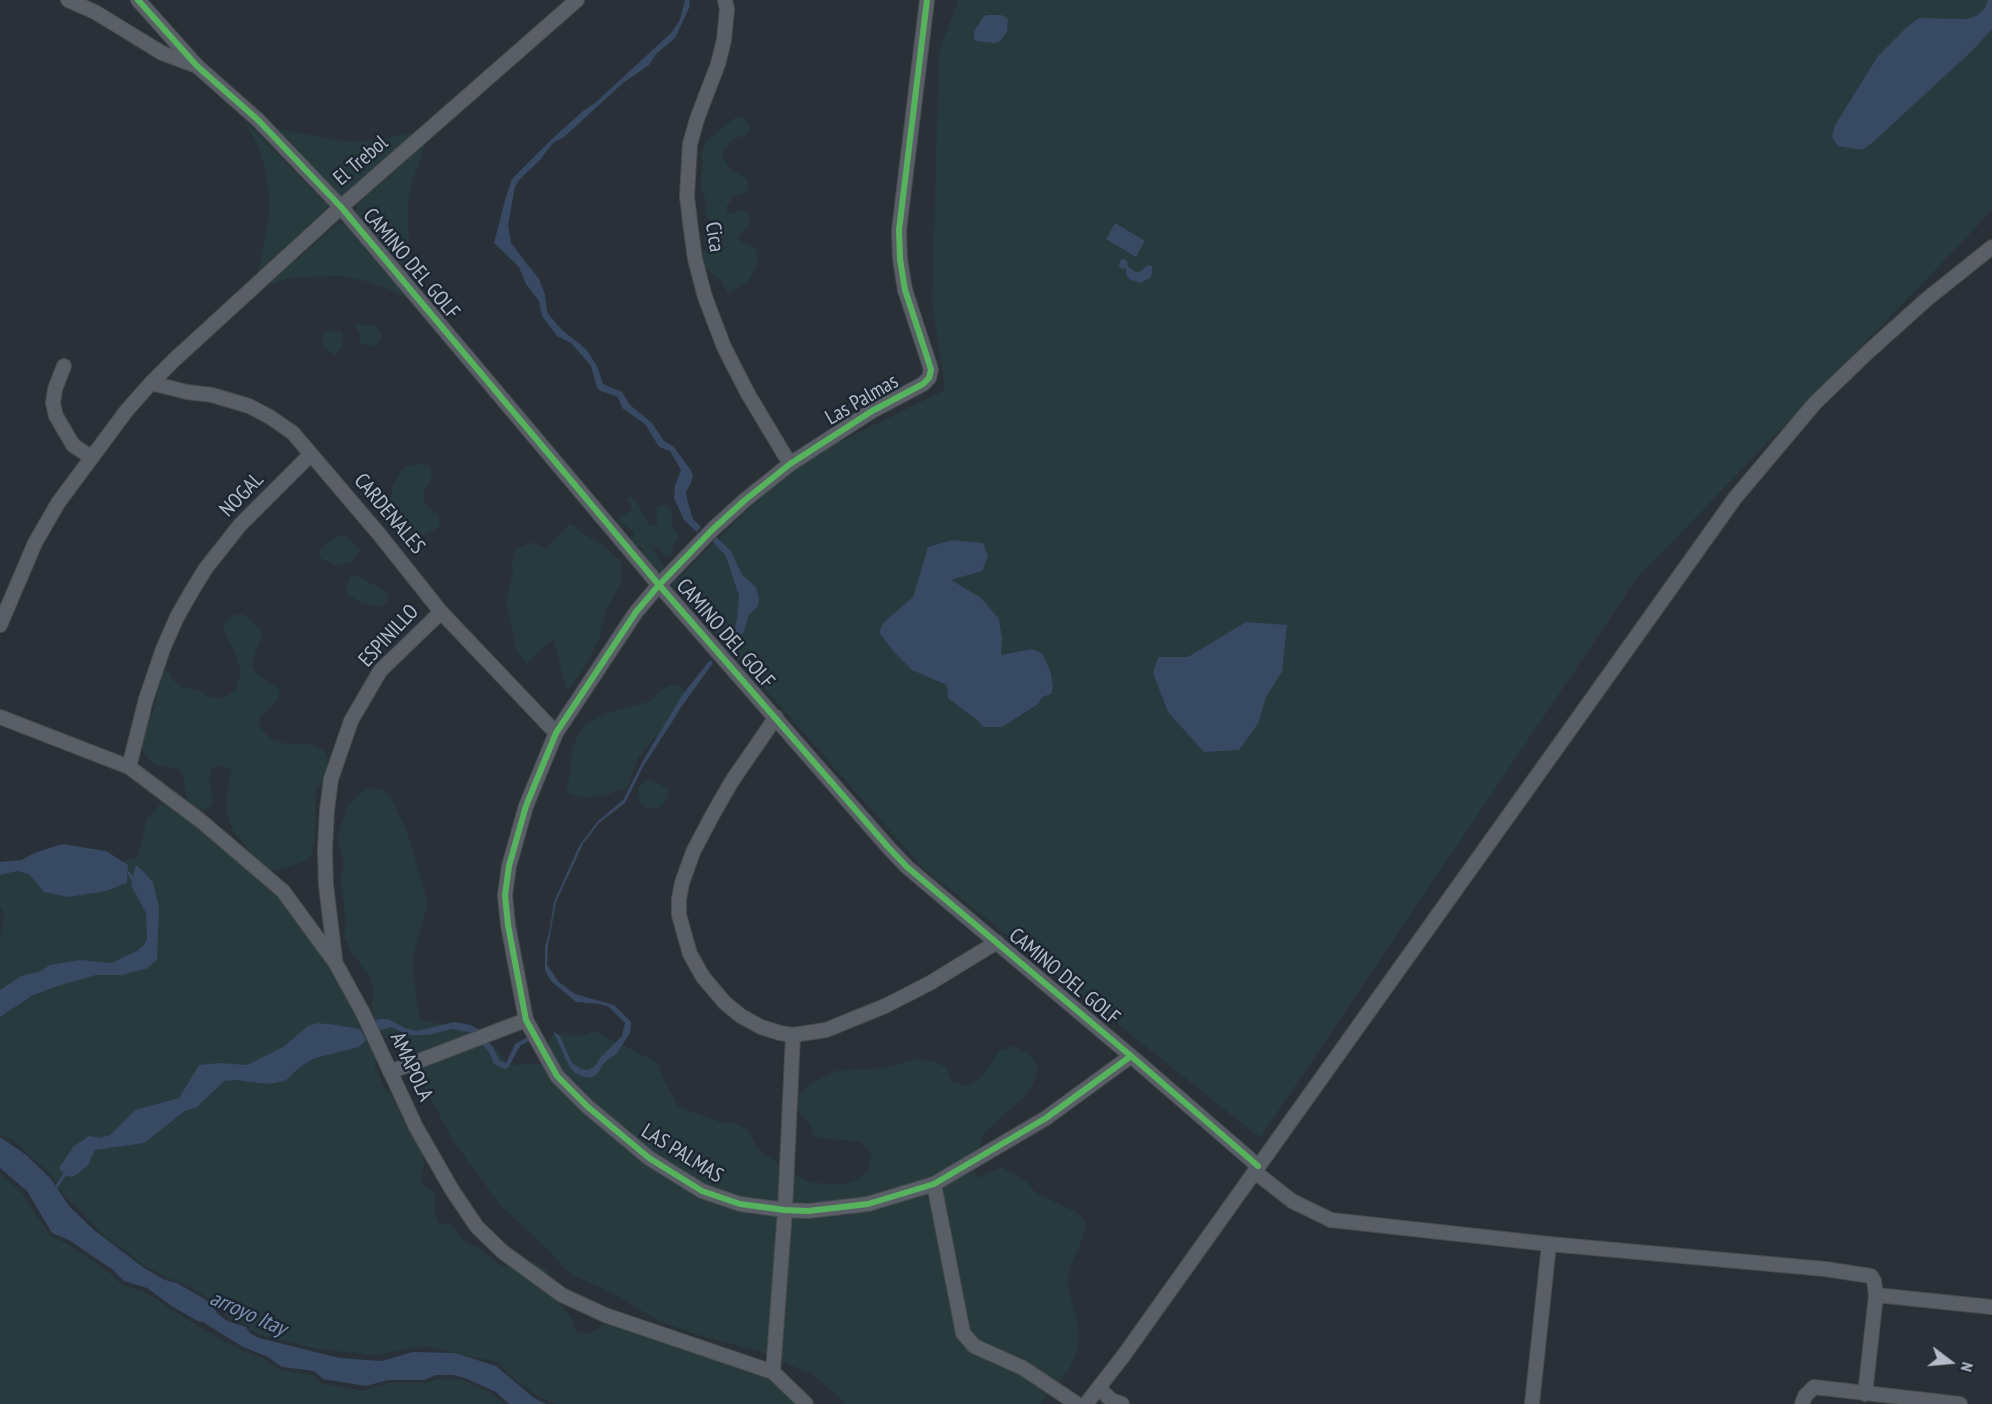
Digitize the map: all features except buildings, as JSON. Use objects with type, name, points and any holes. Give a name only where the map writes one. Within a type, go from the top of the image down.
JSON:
[{"type":"street","points":[[68,0],[99,6],[162,52],[197,66]]},
{"type":"street","name":"CAMINO DEL GOLF","points":[[138,0],[197,66],[258,120],[341,207],[659,585],[888,847],[908,867],[1131,1056],[1292,1202],[1330,1220],[1549,1244],[1861,1273],[1870,1276],[1874,1281],[1876,1295]]},
{"type":"street","name":"El Trebol","points":[[0,624],[35,543],[58,503],[127,410],[151,383],[172,361],[341,207],[577,0]]},
{"type":"street","name":"Cica","points":[[725,0],[727,9],[724,40],[690,144],[687,196],[695,260],[705,297],[724,347],[748,394],[790,464]]},
{"type":"street","name":"Las Palmas","points":[[556,733],[636,612],[712,531],[745,500],[790,464],[872,411],[923,384],[928,378],[931,370],[905,290],[900,259],[899,230],[927,0]]},
{"type":"street","points":[[1086,1404],[1100,1389],[1735,498],[1815,403],[1860,359],[1927,299],[1992,248]]},
{"type":"street","points":[[64,366],[55,389],[53,403],[56,416],[73,444],[91,457]]},
{"type":"street","name":"CARDENALES","points":[[151,383],[187,392],[212,395],[249,406],[293,433],[441,612],[556,733]]},
{"type":"street","name":"NOGAL","points":[[129,767],[146,699],[177,617],[206,568],[240,525],[311,454]]},
{"type":"street","name":"ESPINILLO","points":[[335,962],[326,885],[327,810],[331,779],[351,721],[380,671],[441,612]]},
{"type":"street","name":"AMAPOLA","points":[[0,717],[129,767],[201,821],[283,891],[335,962],[363,1013],[416,1127],[452,1190],[477,1227],[511,1258],[562,1295],[605,1315],[773,1372],[806,1404]]},
{"type":"street","points":[[776,717],[732,781],[693,852],[679,899],[679,915],[690,954],[704,977],[725,1003],[741,1016],[761,1027],[780,1033],[793,1035],[826,1030],[885,1006],[930,983],[997,942]]},
{"type":"street","name":"LAS PALMAS","points":[[556,733],[526,806],[509,866],[505,895],[508,925],[526,1020],[557,1076],[588,1107],[649,1158],[702,1191],[740,1204],[785,1210],[818,1210],[868,1204],[934,1184],[1046,1118],[1131,1056]]},
{"type":"street","points":[[390,1072],[526,1020]]},
{"type":"street","points":[[773,1372],[785,1210],[793,1035]]},
{"type":"street","points":[[934,1184],[963,1333],[974,1346],[1023,1368],[1077,1404]]},
{"type":"street","points":[[1532,1404],[1549,1244]]},
{"type":"street","points":[[1864,1394],[1876,1295],[1992,1307]]},
{"type":"street","points":[[1802,1404],[1805,1396],[1814,1387],[1960,1404]]},
{"type":"street","points":[[1100,1389],[1111,1400],[1122,1404]]},
{"type":"green space","points":[[958,0],[1992,0],[1992,211],[1637,578],[1260,1138],[922,867],[672,584],[795,464],[945,390],[932,302],[939,52]]},
{"type":"green space","points":[[737,116],[744,118],[749,124],[750,131],[746,135],[733,139],[724,150],[722,157],[731,169],[745,177],[749,184],[748,191],[735,196],[726,207],[728,214],[743,210],[750,213],[748,227],[738,237],[743,243],[756,248],[758,263],[748,282],[728,293],[720,280],[703,266],[703,252],[714,240],[716,226],[705,215],[706,200],[700,186],[703,163],[701,155],[706,141]]},
{"type":"green space","points":[[243,119],[329,206],[258,273],[270,211],[267,179],[262,157]]},
{"type":"green space","points":[[278,129],[353,142],[373,141],[421,131],[341,197]]},
{"type":"green space","points":[[426,142],[411,185],[408,207],[409,242],[416,283],[355,212],[357,205]]},
{"type":"green space","points":[[342,223],[407,298],[365,281],[342,276],[287,279],[270,285],[337,224]]},
{"type":"green space","points":[[355,324],[376,326],[382,336],[376,346],[361,344],[360,334]]},
{"type":"green space","points":[[327,331],[342,332],[342,347],[335,355],[325,349],[321,343]]},
{"type":"green space","points":[[421,463],[429,466],[432,474],[423,497],[426,505],[438,515],[440,522],[439,527],[425,535],[413,535],[388,526],[382,511],[385,503],[392,497],[393,485],[404,467]]},
{"type":"green space","points":[[630,497],[636,501],[649,525],[658,525],[656,507],[666,504],[672,511],[672,527],[679,535],[672,549],[673,557],[665,555],[654,546],[652,548],[665,568],[663,571],[656,573],[642,562],[643,548],[630,543],[635,533],[617,520],[630,511],[632,507],[626,498]]},
{"type":"green space","points":[[569,524],[601,544],[621,561],[622,581],[606,610],[600,636],[588,662],[567,692],[554,640],[543,647],[527,664],[517,652],[506,602],[513,570],[512,560],[516,549],[532,542],[545,548]]},
{"type":"green space","points":[[342,535],[349,538],[361,550],[351,562],[337,566],[323,560],[318,554],[327,542]]},
{"type":"green space","points":[[354,574],[387,592],[389,599],[383,605],[376,607],[360,602],[346,593],[349,579]]},
{"type":"green space","points":[[242,614],[259,629],[262,637],[255,651],[252,666],[256,673],[280,692],[278,700],[261,716],[259,723],[262,730],[273,740],[287,744],[309,744],[322,749],[327,755],[328,762],[325,777],[316,790],[315,840],[311,855],[305,861],[276,871],[269,870],[253,855],[234,832],[228,819],[226,803],[231,768],[216,766],[211,770],[209,778],[213,801],[210,808],[202,810],[195,808],[188,805],[183,776],[179,769],[156,765],[150,761],[141,748],[140,741],[143,726],[152,714],[158,679],[162,672],[169,671],[171,678],[182,687],[197,690],[210,697],[224,698],[236,689],[240,668],[225,633],[224,625],[234,615]]},
{"type":"green space","points":[[673,684],[682,687],[685,693],[673,722],[667,730],[654,738],[638,758],[627,788],[606,795],[582,798],[566,792],[571,769],[572,747],[584,725],[606,713],[651,701],[660,690]]},
{"type":"green space","points":[[648,780],[668,789],[669,794],[665,803],[658,809],[643,807],[639,801],[639,786]]},
{"type":"green space","points":[[368,788],[382,789],[392,799],[407,832],[426,895],[426,911],[413,956],[419,1019],[476,1032],[489,1041],[509,1065],[540,1064],[553,1033],[580,1036],[594,1031],[658,1063],[665,1082],[679,1107],[720,1122],[734,1123],[748,1130],[755,1144],[765,1154],[808,1182],[843,1185],[856,1180],[869,1169],[871,1155],[860,1142],[814,1137],[809,1123],[798,1111],[797,1096],[808,1085],[835,1071],[883,1068],[915,1059],[932,1061],[946,1067],[952,1081],[966,1086],[981,1078],[999,1051],[1014,1046],[1029,1054],[1038,1067],[1034,1082],[1023,1098],[984,1133],[974,1162],[976,1178],[1002,1167],[1026,1181],[1036,1193],[1076,1212],[1086,1222],[1083,1237],[1069,1271],[1068,1288],[1079,1335],[1076,1353],[1070,1367],[1041,1404],[845,1404],[811,1374],[758,1351],[695,1334],[657,1320],[616,1295],[573,1275],[561,1265],[552,1253],[500,1205],[452,1139],[415,1069],[384,1036],[375,1020],[372,1005],[373,989],[369,975],[351,952],[344,937],[346,922],[341,878],[344,864],[337,836],[347,808],[355,797]]},
{"type":"green space","points":[[167,800],[275,889],[323,959],[336,971],[377,1054],[375,1069],[384,1088],[392,1095],[403,1119],[409,1124],[421,1148],[424,1163],[422,1185],[432,1190],[436,1196],[434,1211],[438,1223],[449,1224],[455,1228],[463,1240],[480,1249],[500,1265],[512,1268],[533,1262],[546,1270],[559,1284],[556,1298],[579,1332],[587,1334],[599,1328],[609,1317],[624,1314],[638,1318],[660,1337],[756,1365],[806,1404],[556,1404],[539,1397],[506,1372],[499,1363],[489,1360],[431,1347],[375,1355],[318,1349],[280,1340],[261,1335],[251,1330],[248,1325],[230,1319],[215,1303],[189,1286],[141,1264],[106,1238],[63,1194],[50,1174],[13,1140],[0,1135],[0,938],[4,918],[0,907],[0,873],[5,866],[124,861],[138,857],[147,819],[157,807]]},
{"type":"green space","points":[[0,1173],[23,1194],[50,1236],[68,1244],[109,1272],[121,1284],[145,1292],[196,1325],[238,1349],[263,1358],[280,1370],[313,1375],[321,1383],[363,1391],[388,1383],[426,1383],[437,1379],[464,1380],[494,1395],[504,1404],[0,1404]]},
{"type":"water","points":[[685,0],[689,0],[690,6],[675,38],[657,53],[649,65],[623,83],[564,137],[553,143],[540,160],[520,179],[515,187],[508,225],[511,243],[539,279],[545,295],[547,312],[562,330],[586,349],[597,366],[603,384],[622,392],[630,405],[652,423],[664,441],[673,446],[690,469],[693,475],[686,492],[693,519],[701,527],[697,532],[684,520],[674,498],[675,485],[681,470],[670,451],[659,447],[645,424],[622,408],[618,397],[597,388],[591,366],[571,343],[557,336],[542,316],[539,301],[526,284],[519,267],[494,243],[512,179],[552,139],[671,33],[680,20]]},
{"type":"water","points":[[1988,0],[1992,0],[1992,29],[1974,49],[1871,144],[1862,150],[1838,146],[1832,137],[1835,125],[1878,56],[1907,27],[1919,18],[1967,19],[1978,15],[1985,8]]},
{"type":"water","points":[[987,15],[1001,15],[1008,20],[1007,32],[999,42],[975,41],[974,31]]},
{"type":"water","points":[[1115,223],[1145,241],[1136,257],[1106,239]]},
{"type":"water","points":[[1124,259],[1128,267],[1136,272],[1148,265],[1152,266],[1150,278],[1140,283],[1129,279],[1126,275],[1126,268],[1119,267],[1120,260]]},
{"type":"water","points":[[716,537],[731,551],[742,575],[756,587],[759,599],[758,606],[749,615],[743,633],[728,647],[722,641],[733,633],[737,620],[739,596],[726,556],[713,542]]},
{"type":"water","points":[[952,540],[983,543],[988,557],[982,571],[951,580],[980,597],[999,619],[1002,639],[1001,655],[1032,649],[1042,653],[1050,670],[1053,686],[1051,694],[1042,697],[1038,704],[1002,727],[983,727],[948,698],[947,685],[912,670],[893,651],[879,632],[883,623],[913,597],[928,547]]},
{"type":"water","points":[[1246,622],[1287,625],[1282,672],[1266,697],[1258,724],[1239,750],[1204,752],[1168,712],[1153,673],[1158,657],[1188,657]]},
{"type":"water","points":[[710,660],[713,663],[643,767],[625,803],[599,823],[583,844],[556,902],[547,965],[559,982],[575,994],[614,1005],[631,1022],[630,1033],[617,1053],[604,1063],[596,1075],[590,1078],[582,1076],[575,1073],[569,1066],[553,1031],[560,1036],[572,1063],[581,1069],[588,1070],[594,1067],[622,1036],[625,1023],[609,1007],[576,1002],[552,982],[545,971],[545,947],[554,902],[579,846],[598,821],[623,800],[645,757],[683,694]]},
{"type":"water","points":[[62,844],[106,851],[128,865],[127,883],[106,891],[68,897],[44,892],[29,874],[17,871],[0,875],[0,862],[21,860]]},
{"type":"water","points":[[136,865],[153,882],[159,907],[157,960],[146,969],[122,975],[96,975],[33,995],[0,1017],[0,990],[21,976],[41,971],[50,965],[80,960],[111,963],[143,946],[147,939],[146,913],[131,885]]},
{"type":"water","points":[[388,1019],[405,1028],[417,1031],[454,1022],[471,1025],[481,1031],[474,1033],[452,1029],[429,1035],[409,1035],[391,1027],[378,1031],[373,1021]]},
{"type":"water","points":[[317,1023],[360,1029],[366,1040],[359,1047],[315,1058],[301,1066],[285,1081],[268,1084],[224,1081],[197,1107],[185,1111],[144,1143],[95,1150],[88,1165],[71,1177],[65,1175],[59,1168],[74,1146],[89,1136],[100,1138],[110,1135],[135,1110],[179,1098],[199,1065],[220,1063],[247,1065],[283,1047],[308,1026]]},
{"type":"water","points":[[528,1037],[529,1041],[520,1046],[508,1068],[505,1069],[494,1064],[489,1052],[480,1042],[486,1041],[492,1046],[500,1061],[506,1063],[515,1044]]},
{"type":"water","points":[[0,1137],[25,1154],[51,1179],[69,1206],[94,1230],[144,1268],[165,1280],[177,1283],[211,1303],[217,1313],[227,1321],[246,1327],[250,1333],[259,1338],[339,1358],[381,1361],[413,1352],[455,1353],[496,1366],[534,1398],[546,1404],[509,1404],[496,1392],[453,1375],[436,1375],[424,1380],[388,1380],[366,1386],[323,1379],[314,1371],[282,1367],[266,1356],[243,1347],[203,1322],[173,1307],[147,1288],[124,1281],[113,1270],[69,1240],[52,1233],[27,1191],[0,1168]]},
{"type":"waterway","points":[[129,873],[134,882]]},
{"type":"waterway","points":[[55,1189],[66,1172]]},
{"type":"cycle path","points":[[138,0],[197,66],[258,120],[341,207],[659,585],[907,867],[1258,1166]]},
{"type":"cycle path","points":[[927,0],[899,230],[900,259],[905,290],[931,370],[929,378],[923,384],[872,411],[790,464],[712,530],[636,612],[556,733],[526,806],[509,866],[505,895],[508,925],[526,1020],[557,1076],[588,1107],[649,1158],[702,1191],[740,1204],[785,1210],[808,1211],[868,1204],[934,1184],[1046,1118],[1131,1056]]},
{"type":"water label","name":"arroyo Itay","points":[[248,1314]]}]
